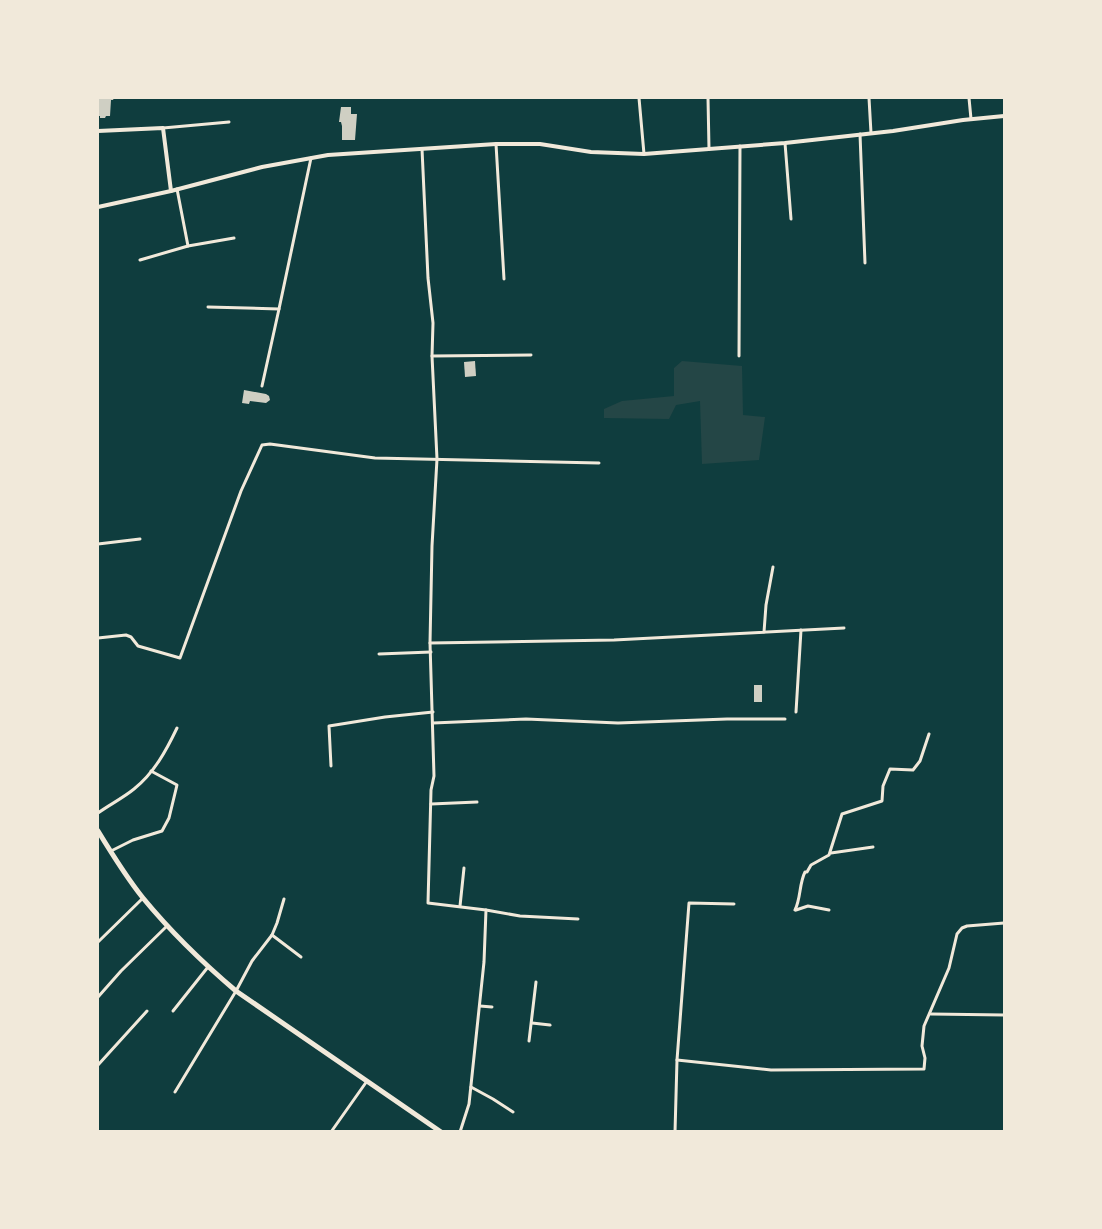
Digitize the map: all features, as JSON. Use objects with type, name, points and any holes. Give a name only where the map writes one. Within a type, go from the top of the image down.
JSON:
[{"type":"highway","points":[[98,831],[143,898],[208,967],[236,991],[441,1132]]},
{"type":"street","points":[[640,98],[644,154]]},
{"type":"street","points":[[708,98],[709,149]]},
{"type":"street","points":[[869,98],[872,133]]},
{"type":"street","points":[[969,98],[971,119]]},
{"type":"street","points":[[98,207],[171,191],[262,167],[328,155],[496,144],[540,144],[591,152],[644,154],[785,143],[1004,116]]},
{"type":"street","points":[[98,130],[164,128],[229,122]]},
{"type":"street","points":[[164,128],[171,191]]},
{"type":"street","points":[[860,134],[865,263]]},
{"type":"street","points":[[785,143],[791,218]]},
{"type":"street","points":[[496,144],[504,279]]},
{"type":"street","points":[[740,146],[740,356]]},
{"type":"street","points":[[422,149],[428,278],[433,323],[432,356],[437,459],[432,546],[430,642],[434,776],[431,804],[428,903],[460,906],[520,916],[578,919]]},
{"type":"street","points":[[262,386],[311,158]]},
{"type":"street","points":[[177,189],[188,246]]},
{"type":"street","points":[[140,260],[188,246],[234,238]]},
{"type":"street","points":[[208,307],[279,309]]},
{"type":"street","points":[[432,356],[531,356]]},
{"type":"street","points":[[98,638],[126,635],[138,646],[180,658],[241,491],[262,445],[270,444],[375,458],[599,463]]},
{"type":"street","points":[[98,544],[140,539]]},
{"type":"street","points":[[764,632],[773,567]]},
{"type":"street","points":[[430,642],[614,640],[844,628]]},
{"type":"street","points":[[796,712],[801,630]]},
{"type":"street","points":[[379,654],[431,652]]},
{"type":"street","points":[[331,766],[329,726],[433,712]]},
{"type":"street","points":[[433,723],[526,719],[618,723],[785,719]]},
{"type":"street","points":[[98,813],[134,789],[152,771],[166,751],[177,728]]},
{"type":"street","points":[[830,853],[842,814],[882,801],[882,786],[890,770],[913,770],[920,761],[929,734]]},
{"type":"street","points":[[110,851],[124,843],[162,831],[169,818],[177,785],[152,771]]},
{"type":"street","points":[[431,804],[477,802]]},
{"type":"street","points":[[829,910],[808,906],[795,910],[800,900],[801,880],[804,872],[807,872],[811,865],[830,853],[874,846]]},
{"type":"street","points":[[460,906],[464,868]]},
{"type":"street","points":[[98,942],[143,898]]},
{"type":"street","points":[[175,1092],[236,991],[252,960],[272,935],[278,923],[284,899]]},
{"type":"street","points":[[675,1132],[677,1060],[689,904],[734,904]]},
{"type":"street","points":[[460,1132],[469,1104],[471,1087],[484,962],[486,910]]},
{"type":"street","points":[[677,1060],[771,1070],[924,1069],[925,1058],[922,1046],[924,1026],[931,1014],[949,968],[959,930],[967,926],[1004,923]]},
{"type":"street","points":[[98,997],[121,971],[168,926]]},
{"type":"street","points":[[272,935],[301,957]]},
{"type":"street","points":[[173,1010],[208,967]]},
{"type":"street","points":[[530,1041],[536,982]]},
{"type":"street","points":[[480,1006],[492,1006]]},
{"type":"street","points":[[98,1065],[147,1011]]},
{"type":"street","points":[[931,1014],[1004,1015]]},
{"type":"street","points":[[532,1023],[550,1025]]},
{"type":"street","points":[[331,1132],[367,1080]]},
{"type":"street","points":[[471,1087],[513,1112]]},
{"type":"shaded area","points":[[682,361],[742,366],[743,415],[765,417],[759,460],[702,464],[700,401],[676,405],[669,419],[604,418],[604,409],[622,401],[674,396],[674,368]]},
{"type":"building","points":[[98,98],[114,98],[111,100],[110,116],[100,118],[98,116]]},
{"type":"building","points":[[341,107],[351,107],[351,114],[357,114],[355,140],[342,140],[342,126],[341,122],[339,122]]},
{"type":"building","points":[[475,361],[476,376],[465,377],[464,362]]},
{"type":"building","points":[[244,390],[266,394],[270,400],[266,403],[250,401],[249,404],[242,403]]},
{"type":"building","points":[[754,685],[762,685],[762,702],[754,702]]}]
